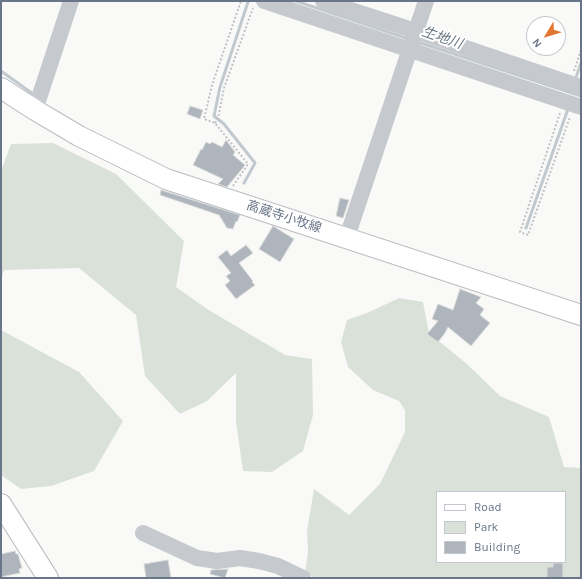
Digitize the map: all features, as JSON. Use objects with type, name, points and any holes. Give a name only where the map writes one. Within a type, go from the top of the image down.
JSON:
[{"type":"main road","name":"高蔵寺小牧線","points":[[1,88],[79,136],[166,179],[581,315]]},
{"type":"main road","points":[[1,504],[7,520],[48,578]]},
{"type":"street","points":[[35,110],[72,1]]},
{"type":"street","points":[[264,1],[573,104]]},
{"type":"street","points":[[323,1],[575,85]]},
{"type":"street","points":[[347,238],[426,1]]},
{"type":"street","points":[[143,533],[197,558],[217,560],[240,558],[259,561],[278,566],[303,578]]},
{"type":"path","points":[[230,190],[248,164],[215,123],[204,119],[212,86],[241,1]]},
{"type":"path","points":[[215,123],[218,118],[224,88],[255,1]]},
{"type":"path","points":[[575,85],[581,50]]},
{"type":"path","points":[[573,104],[528,235],[520,232],[573,104]]},
{"type":"green space","points":[[53,143],[116,174],[184,241],[176,287],[207,309],[285,355],[312,359],[313,415],[303,451],[272,472],[243,471],[236,422],[236,373],[207,401],[180,414],[145,376],[136,315],[79,268],[4,270],[1,280],[1,171],[11,144]]},
{"type":"green space","points":[[399,298],[423,302],[429,333],[467,364],[500,396],[549,417],[564,467],[581,468],[581,578],[315,578],[305,572],[308,552],[307,531],[314,489],[349,515],[380,484],[405,432],[405,410],[399,401],[373,390],[348,367],[341,342],[347,320],[367,313]]},
{"type":"green space","points":[[1,330],[79,372],[123,421],[94,471],[51,486],[21,489],[1,475]]},
{"type":"building","points":[[190,106],[203,110],[200,119],[187,114]]},
{"type":"building","points":[[226,140],[235,152],[233,155],[245,165],[227,187],[218,184],[223,179],[193,165],[206,142],[210,144],[212,142],[222,147]]},
{"type":"building","points":[[161,190],[240,215],[233,229],[227,228],[219,215],[160,195]]},
{"type":"building","points":[[340,198],[349,200],[343,218],[336,216]]},
{"type":"building","points":[[273,226],[294,239],[280,262],[259,249]]},
{"type":"building","points":[[246,245],[253,253],[239,263],[255,285],[236,299],[225,285],[230,281],[226,276],[231,273],[218,257],[227,250],[231,256]]},
{"type":"building","points":[[460,289],[481,297],[476,303],[484,309],[480,315],[490,323],[471,346],[448,327],[438,342],[427,334],[438,321],[432,319],[438,304],[453,310]]},
{"type":"building","points":[[15,551],[16,554],[18,554],[22,568],[19,569],[20,573],[1,577],[1,554]]},
{"type":"building","points":[[168,560],[171,578],[146,578],[144,564]]},
{"type":"building","points":[[553,563],[563,563],[563,578],[547,578],[547,567],[553,567]]},
{"type":"building","points":[[228,569],[225,578],[210,574],[211,570]]},
{"type":"waterway","name":"生地川","points":[[296,1],[409,39]]},
{"type":"waterway","points":[[244,183],[255,163],[224,124],[214,116],[220,87],[248,2]]},
{"type":"waterway","name":"生地川","points":[[418,42],[581,96]]},
{"type":"waterway","points":[[575,80],[581,63]]},
{"type":"waterway","points":[[1,71],[33,94]]},
{"type":"waterway","points":[[526,228],[568,109]]}]
